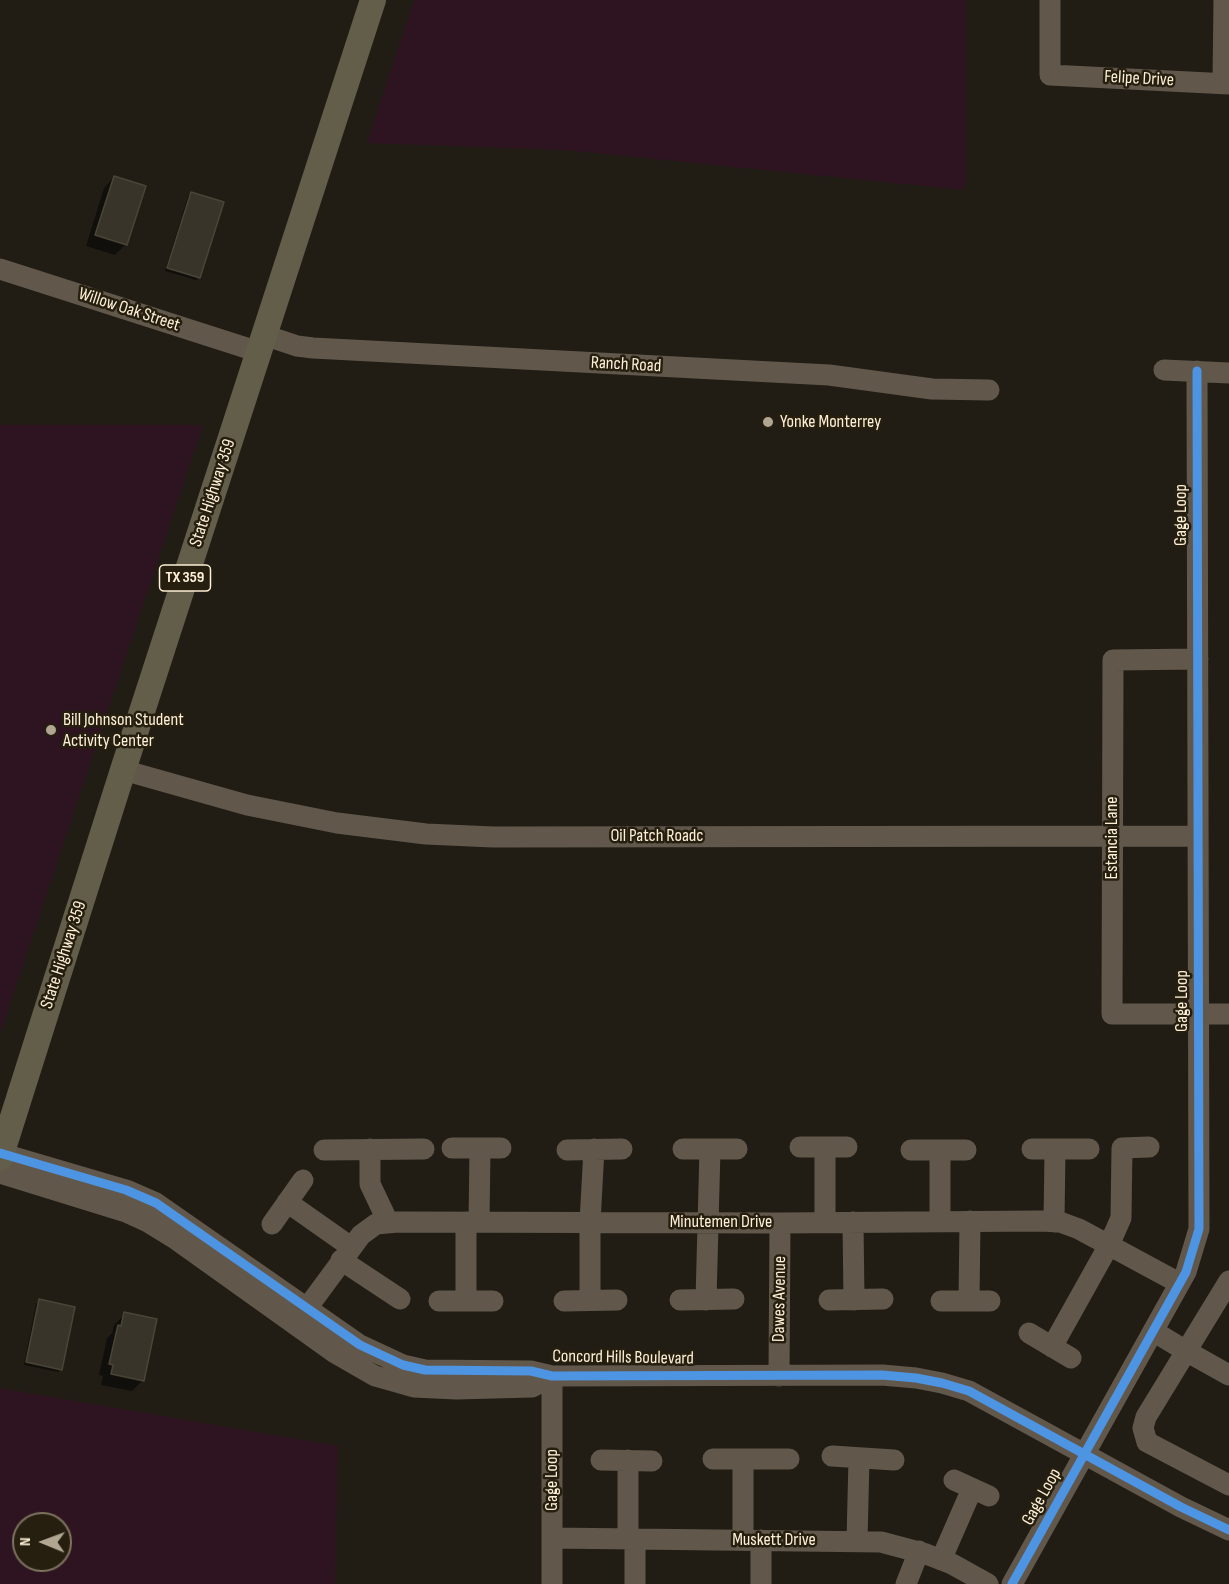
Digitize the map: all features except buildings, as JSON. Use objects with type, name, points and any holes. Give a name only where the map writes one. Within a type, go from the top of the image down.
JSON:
[{"type":"main road","name":"State Highway 359","points":[[0,1159],[123,770],[373,0]]},
{"type":"street","name":"Felipe Drive","points":[[1050,0],[1050,75],[1226,83]]},
{"type":"street","points":[[1224,0],[1226,83]]},
{"type":"street","name":"Willow Oak Street","points":[[0,269],[261,343]]},
{"type":"street","name":"Ranch Road","points":[[261,343],[313,348],[829,375],[932,389],[989,390]]},
{"type":"street","points":[[1164,370],[1229,373]]},
{"type":"street","name":"Gage Loop","points":[[1012,1584],[1179,1283],[1193,1253],[1199,1229],[1197,371]]},
{"type":"street","name":"Estancia Lane","points":[[1198,659],[1113,660],[1112,836],[1112,1014],[1198,1014]]},
{"type":"street","name":"Oil Patch Roadc","points":[[123,770],[247,805],[337,823],[426,834],[493,837],[1198,836]]},
{"type":"street","points":[[1198,1014],[1229,1014]]},
{"type":"street","points":[[800,1147],[847,1147]]},
{"type":"street","points":[[825,1147],[825,1222]]},
{"type":"street","points":[[1052,1347],[1109,1245],[1121,1218],[1122,1148],[1149,1147]]},
{"type":"street","points":[[452,1148],[501,1148]]},
{"type":"street","points":[[465,1301],[480,1148]]},
{"type":"street","points":[[370,1149],[370,1184],[388,1222]]},
{"type":"street","points":[[324,1150],[424,1149]]},
{"type":"street","points":[[590,1300],[590,1222],[594,1149]]},
{"type":"street","points":[[567,1150],[622,1149]]},
{"type":"street","points":[[683,1149],[737,1149]]},
{"type":"street","points":[[706,1300],[710,1149]]},
{"type":"street","points":[[1032,1149],[1089,1149]]},
{"type":"street","points":[[1054,1222],[1055,1149]]},
{"type":"street","points":[[911,1150],[966,1150]]},
{"type":"street","points":[[940,1150],[940,1221]]},
{"type":"street","name":"Concord Hills Boulevard","points":[[0,1159],[126,1190],[152,1213],[301,1316],[360,1345],[400,1374],[425,1370],[531,1371],[552,1376],[882,1375],[916,1377],[969,1392],[1229,1530]]},
{"type":"street","points":[[272,1224],[303,1180]]},
{"type":"street","points":[[287,1202],[400,1299]]},
{"type":"street","points":[[941,1301],[979,1301],[970,1221]]},
{"type":"street","name":"Minutemen Drive","points":[[301,1316],[346,1253],[369,1228],[388,1222],[1054,1222],[1079,1229],[1179,1283]]},
{"type":"street","name":"Dawes Avenue","points":[[779,1376],[780,1222]]},
{"type":"street","points":[[853,1222],[854,1300]]},
{"type":"street","points":[[1229,1281],[1146,1417],[1143,1435],[1147,1442],[1229,1485]]},
{"type":"street","points":[[680,1300],[734,1299]]},
{"type":"street","points":[[829,1300],[883,1299]]},
{"type":"street","points":[[564,1301],[617,1300]]},
{"type":"street","points":[[439,1301],[493,1301]]},
{"type":"street","points":[[1153,1331],[1229,1375]]},
{"type":"street","points":[[1029,1334],[1071,1358]]},
{"type":"street","name":"Gage Loop","points":[[552,1376],[552,1584]]},
{"type":"street","points":[[832,1456],[894,1460]]},
{"type":"street","points":[[857,1541],[859,1458]]},
{"type":"street","points":[[713,1459],[789,1459]]},
{"type":"street","points":[[743,1459],[752,1540],[761,1584]]},
{"type":"street","points":[[601,1460],[652,1461]]},
{"type":"street","points":[[628,1460],[635,1584]]},
{"type":"street","points":[[941,1560],[972,1488]]},
{"type":"street","name":"Muskett Drive","points":[[552,1538],[881,1542],[919,1551],[988,1584]]},
{"type":"street","points":[[906,1584],[919,1551]]},
{"type":"shaded area","points":[[414,0],[966,0],[967,171],[964,190],[565,150],[367,143]]},
{"type":"shaded area","name":"Bill Johnson Student Activity Center","points":[[0,425],[203,425],[0,1034]]},
{"type":"shaded area","points":[[0,1388],[338,1446],[335,1584],[0,1584]]},
{"type":"cycle path","points":[[1012,1584],[1186,1272],[1199,1229],[1197,371]]},
{"type":"cycle path","points":[[0,1153],[126,1190],[156,1203],[360,1345],[403,1365],[425,1370],[531,1371],[552,1376],[882,1375],[942,1383],[969,1391],[1181,1507],[1229,1530]]},
{"type":"place","name":"Yonke Monterrey","points":[[768,422]]},
{"type":"place","name":"Bill Johnson Student Activity Center","points":[[51,730]]}]
